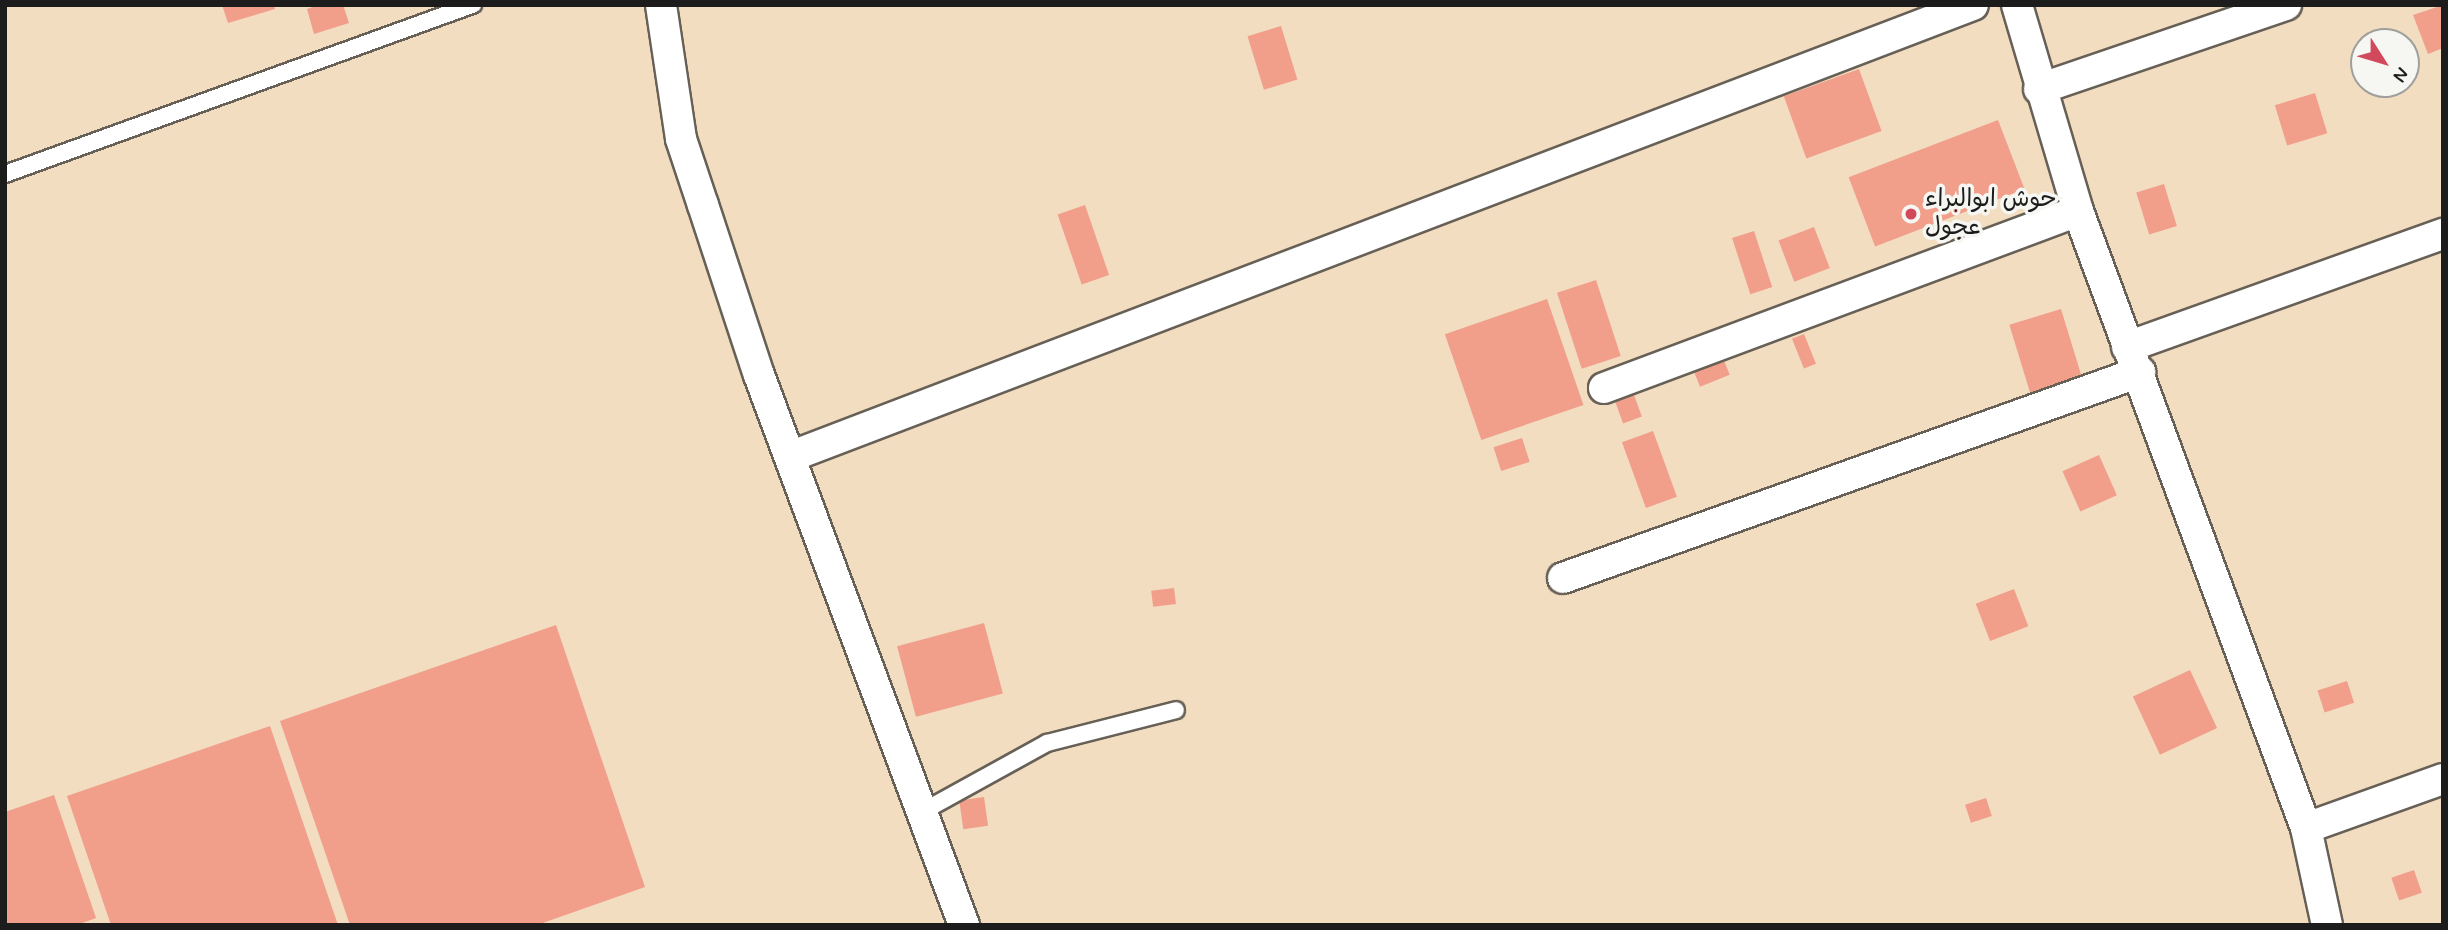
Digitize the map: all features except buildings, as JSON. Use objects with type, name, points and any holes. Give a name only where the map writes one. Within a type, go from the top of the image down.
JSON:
[{"type":"street","points":[[661,5],[681,139],[792,456],[964,925]]},
{"type":"street","points":[[792,456],[1973,5]]},
{"type":"street","points":[[2017,5],[2039,89],[2078,211],[2306,828],[2327,925]]},
{"type":"street","points":[[2039,89],[2286,5]]},
{"type":"street","points":[[1604,388],[2078,211]]},
{"type":"street","points":[[1563,578],[2134,360],[2443,234]]},
{"type":"street","points":[[2306,828],[2443,779]]},
{"type":"lane","points":[[5,174],[473,5]]},
{"type":"lane","points":[[922,812],[1047,743],[1176,710]]},
{"type":"place","name":"حوش ابوالبراء عجول","points":[[1911,214]]}]
